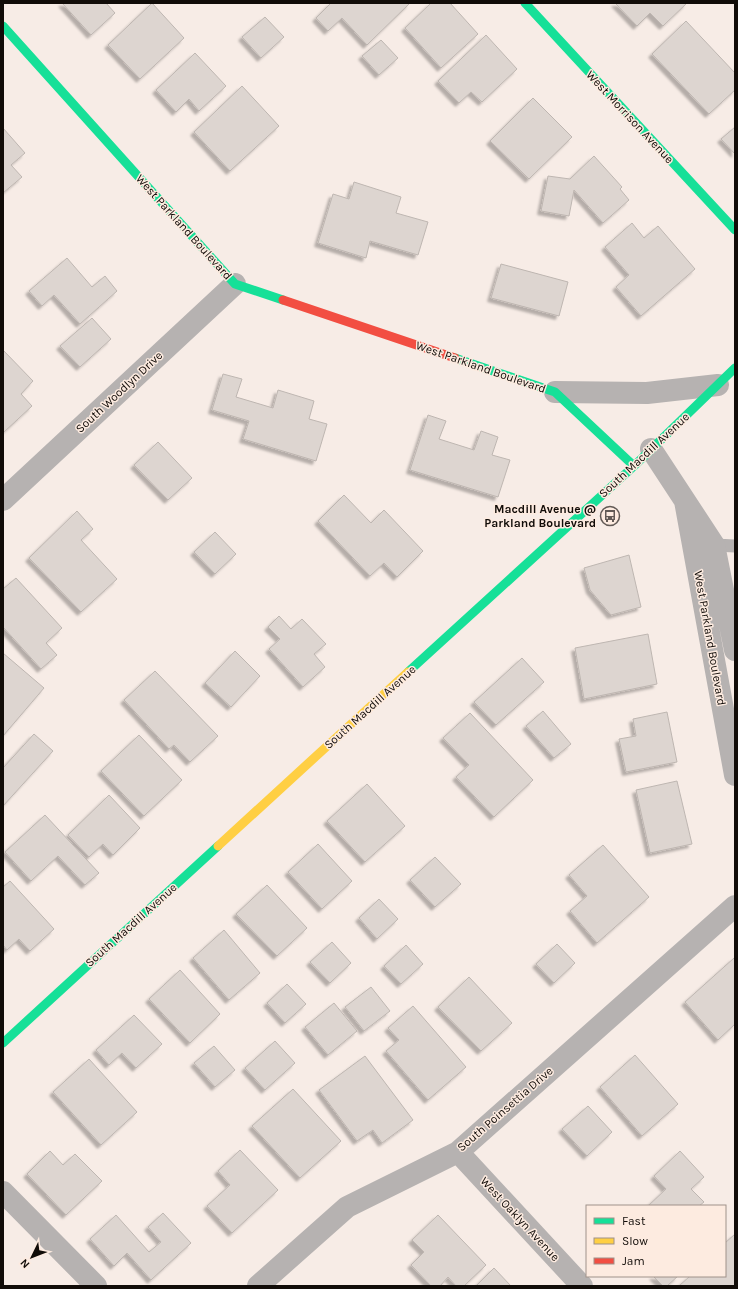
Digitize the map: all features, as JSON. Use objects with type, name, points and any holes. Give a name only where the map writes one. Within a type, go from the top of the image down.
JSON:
[{"type":"street","name":"West Morrison Avenue","points":[[525,3],[735,230]]},
{"type":"street","name":"West Parkland Boulevard","points":[[3,26],[235,284],[555,392],[648,394],[718,385]]},
{"type":"street","name":"South Woodlyn Drive","points":[[3,500],[235,284]]},
{"type":"street","name":"South Macdill Avenue","points":[[3,1043],[634,466],[735,368]]},
{"type":"street","name":"West Parkland Boulevard","points":[[555,392],[634,466]]},
{"type":"street","name":"West Parkland Boulevard","points":[[651,449],[714,545],[735,650]]},
{"type":"street","name":"West Parkland Boulevard","points":[[684,501],[735,775]]},
{"type":"street","name":"South Poinsettia Drive","points":[[258,1286],[347,1207],[458,1152],[735,906]]},
{"type":"street","name":"West Oaklyn Avenue","points":[[458,1152],[582,1286]]},
{"type":"street","points":[[3,1192],[96,1286]]},
{"type":"lane","points":[[714,545],[735,546]]},
{"type":"building","points":[[62,3],[106,3],[115,13],[91,35]]},
{"type":"building","points":[[152,3],[184,38],[140,79],[108,45]]},
{"type":"building","points":[[331,3],[410,3],[367,45],[342,18],[328,31],[316,18]]},
{"type":"building","points":[[431,3],[450,3],[478,34],[441,68],[405,28]]},
{"type":"building","points":[[615,3],[687,3],[663,26],[650,13],[637,26]]},
{"type":"building","points":[[265,17],[284,37],[261,58],[242,37]]},
{"type":"building","points":[[686,21],[735,73],[735,90],[709,114],[652,54]]},
{"type":"building","points":[[486,35],[517,69],[482,102],[471,92],[459,103],[438,81]]},
{"type":"building","points":[[381,40],[398,58],[379,75],[362,56]]},
{"type":"building","points":[[195,53],[226,86],[199,111],[189,99],[176,112],[156,90]]},
{"type":"building","points":[[242,86],[279,126],[230,171],[194,132]]},
{"type":"building","points":[[533,98],[572,137],[529,179],[490,141]]},
{"type":"building","points":[[735,127],[735,154],[721,139]]},
{"type":"building","points":[[3,128],[25,153],[11,165],[22,177],[3,193]]},
{"type":"building","points":[[594,156],[622,187],[620,189],[629,200],[603,223],[574,190],[569,216],[541,211],[548,176],[570,179]]},
{"type":"building","points":[[354,182],[401,197],[396,213],[428,222],[418,255],[370,241],[366,258],[318,243],[333,194],[349,199]]},
{"type":"building","points":[[632,223],[644,238],[658,226],[695,269],[641,316],[616,287],[629,275],[605,247]]},
{"type":"building","points":[[67,258],[92,287],[105,276],[117,291],[80,324],[54,295],[42,306],[29,291]]},
{"type":"building","points":[[501,264],[568,282],[559,316],[491,298]]},
{"type":"building","points":[[92,318],[111,339],[80,367],[60,346]]},
{"type":"building","points":[[3,350],[33,381],[21,394],[32,406],[3,433]]},
{"type":"building","points":[[223,374],[242,379],[236,397],[273,408],[278,390],[314,401],[309,419],[327,424],[316,461],[243,439],[249,421],[212,410]]},
{"type":"building","points":[[428,415],[446,421],[439,439],[474,450],[481,431],[498,437],[492,455],[510,460],[498,497],[410,470]]},
{"type":"building","points":[[158,442],[192,478],[168,500],[134,465]]},
{"type":"building","points":[[344,495],[371,523],[384,510],[423,551],[397,577],[384,563],[370,576],[318,521]]},
{"type":"building","points":[[77,511],[93,529],[81,540],[117,579],[81,612],[29,558]]},
{"type":"building","points":[[215,532],[236,554],[215,574],[194,552]]},
{"type":"building","points":[[629,555],[641,607],[611,615],[590,590],[584,568]]},
{"type":"building","points":[[16,578],[62,628],[46,643],[57,655],[41,669],[3,627],[3,589]]},
{"type":"building","points":[[279,616],[291,629],[302,619],[326,644],[314,654],[325,667],[303,687],[269,649],[280,639],[268,627]]},
{"type":"building","points":[[648,634],[657,684],[584,699],[575,648]]},
{"type":"building","points":[[235,651],[260,676],[231,707],[205,683]]},
{"type":"building","points":[[3,653],[44,688],[3,736]]},
{"type":"building","points":[[522,658],[544,682],[496,725],[474,702]]},
{"type":"building","points":[[155,671],[218,736],[190,762],[174,745],[169,749],[124,700]]},
{"type":"building","points":[[543,711],[571,744],[554,758],[526,726]]},
{"type":"building","points":[[667,712],[677,762],[626,772],[619,739],[636,736],[633,719]]},
{"type":"building","points":[[470,713],[533,780],[494,817],[456,777],[469,765],[443,738]]},
{"type":"building","points":[[34,734],[53,751],[3,806],[3,768]]},
{"type":"building","points":[[139,735],[182,780],[144,816],[101,771]]},
{"type":"building","points":[[677,781],[692,844],[650,853],[636,790]]},
{"type":"building","points":[[367,784],[405,826],[365,862],[327,821]]},
{"type":"building","points":[[109,795],[140,828],[113,855],[103,844],[89,857],[68,835]]},
{"type":"building","points":[[45,815],[99,873],[85,885],[58,856],[31,881],[5,852]]},
{"type":"building","points":[[318,844],[352,881],[322,909],[288,872]]},
{"type":"building","points":[[603,845],[649,897],[597,943],[570,911],[587,896],[569,875]]},
{"type":"building","points":[[435,857],[461,884],[435,907],[410,880]]},
{"type":"building","points":[[10,881],[54,929],[30,951],[19,939],[7,950],[3,945],[3,887]]},
{"type":"building","points":[[267,885],[307,928],[277,956],[236,914]]},
{"type":"building","points":[[379,899],[398,919],[377,939],[359,918]]},
{"type":"building","points":[[224,930],[260,973],[229,1000],[193,958]]},
{"type":"building","points":[[332,942],[351,963],[330,983],[310,962]]},
{"type":"building","points":[[557,944],[575,963],[554,983],[536,964]]},
{"type":"building","points":[[406,945],[423,964],[401,984],[384,966]]},
{"type":"building","points":[[734,958],[735,1024],[718,1040],[685,1002]]},
{"type":"building","points":[[180,970],[220,1014],[190,1043],[149,999]]},
{"type":"building","points":[[469,977],[512,1023],[481,1051],[438,1007]]},
{"type":"building","points":[[287,984],[306,1004],[285,1023],[267,1003]]},
{"type":"building","points":[[371,987],[390,1011],[364,1031],[345,1007]]},
{"type":"building","points":[[334,1003],[357,1031],[328,1055],[305,1027]]},
{"type":"building","points":[[413,1006],[466,1067],[428,1100],[386,1051],[399,1040],[388,1028]]},
{"type":"building","points":[[134,1015],[162,1044],[136,1068],[122,1053],[109,1065],[96,1050]]},
{"type":"building","points":[[275,1041],[295,1063],[265,1090],[245,1068]]},
{"type":"building","points":[[214,1046],[235,1070],[215,1087],[194,1063]]},
{"type":"building","points":[[635,1055],[678,1104],[642,1136],[600,1087]]},
{"type":"building","points":[[365,1056],[413,1120],[382,1143],[373,1130],[357,1141],[319,1090]]},
{"type":"building","points":[[89,1059],[137,1112],[101,1145],[53,1092]]},
{"type":"building","points":[[293,1089],[341,1141],[300,1178],[252,1126]]},
{"type":"building","points":[[588,1106],[612,1132],[587,1156],[562,1129]]},
{"type":"building","points":[[240,1150],[278,1190],[232,1233],[207,1206],[230,1185],[218,1171]]},
{"type":"building","points":[[50,1151],[63,1165],[75,1154],[102,1181],[66,1215],[27,1174]]},
{"type":"building","points":[[680,1151],[704,1177],[691,1189],[704,1202],[700,1205],[649,1205],[666,1189],[654,1176]]},
{"type":"building","points":[[163,1213],[191,1243],[151,1280],[127,1253],[114,1266],[90,1239],[116,1215],[149,1252],[161,1242],[148,1227]]},
{"type":"building","points":[[438,1215],[486,1265],[464,1286],[456,1286],[448,1277],[440,1286],[431,1286],[411,1265],[424,1252],[412,1240]]},
{"type":"building","points":[[735,1234],[735,1286],[679,1286],[689,1277],[726,1277],[726,1242]]},
{"type":"building","points":[[494,1268],[511,1286],[476,1286]]},
{"type":"building","points":[[654,1277],[677,1277],[667,1286],[663,1286]]},
{"type":"traffic: fast","points":[[525,3],[735,230]]},
{"type":"traffic: fast","points":[[3,26],[235,284],[283,300]]},
{"type":"traffic: fast","points":[[455,358],[555,392],[634,466]]},
{"type":"traffic: fast","points":[[408,672],[634,466],[735,368]]},
{"type":"traffic: fast","points":[[3,1043],[218,846]]},
{"type":"traffic: slow","points":[[218,846],[408,672]]},
{"type":"traffic: jam","points":[[283,300],[455,358]]},
{"type":"place","name":"Macdill Avenue @ Parkland Boulevard","points":[[610,516]]}]
